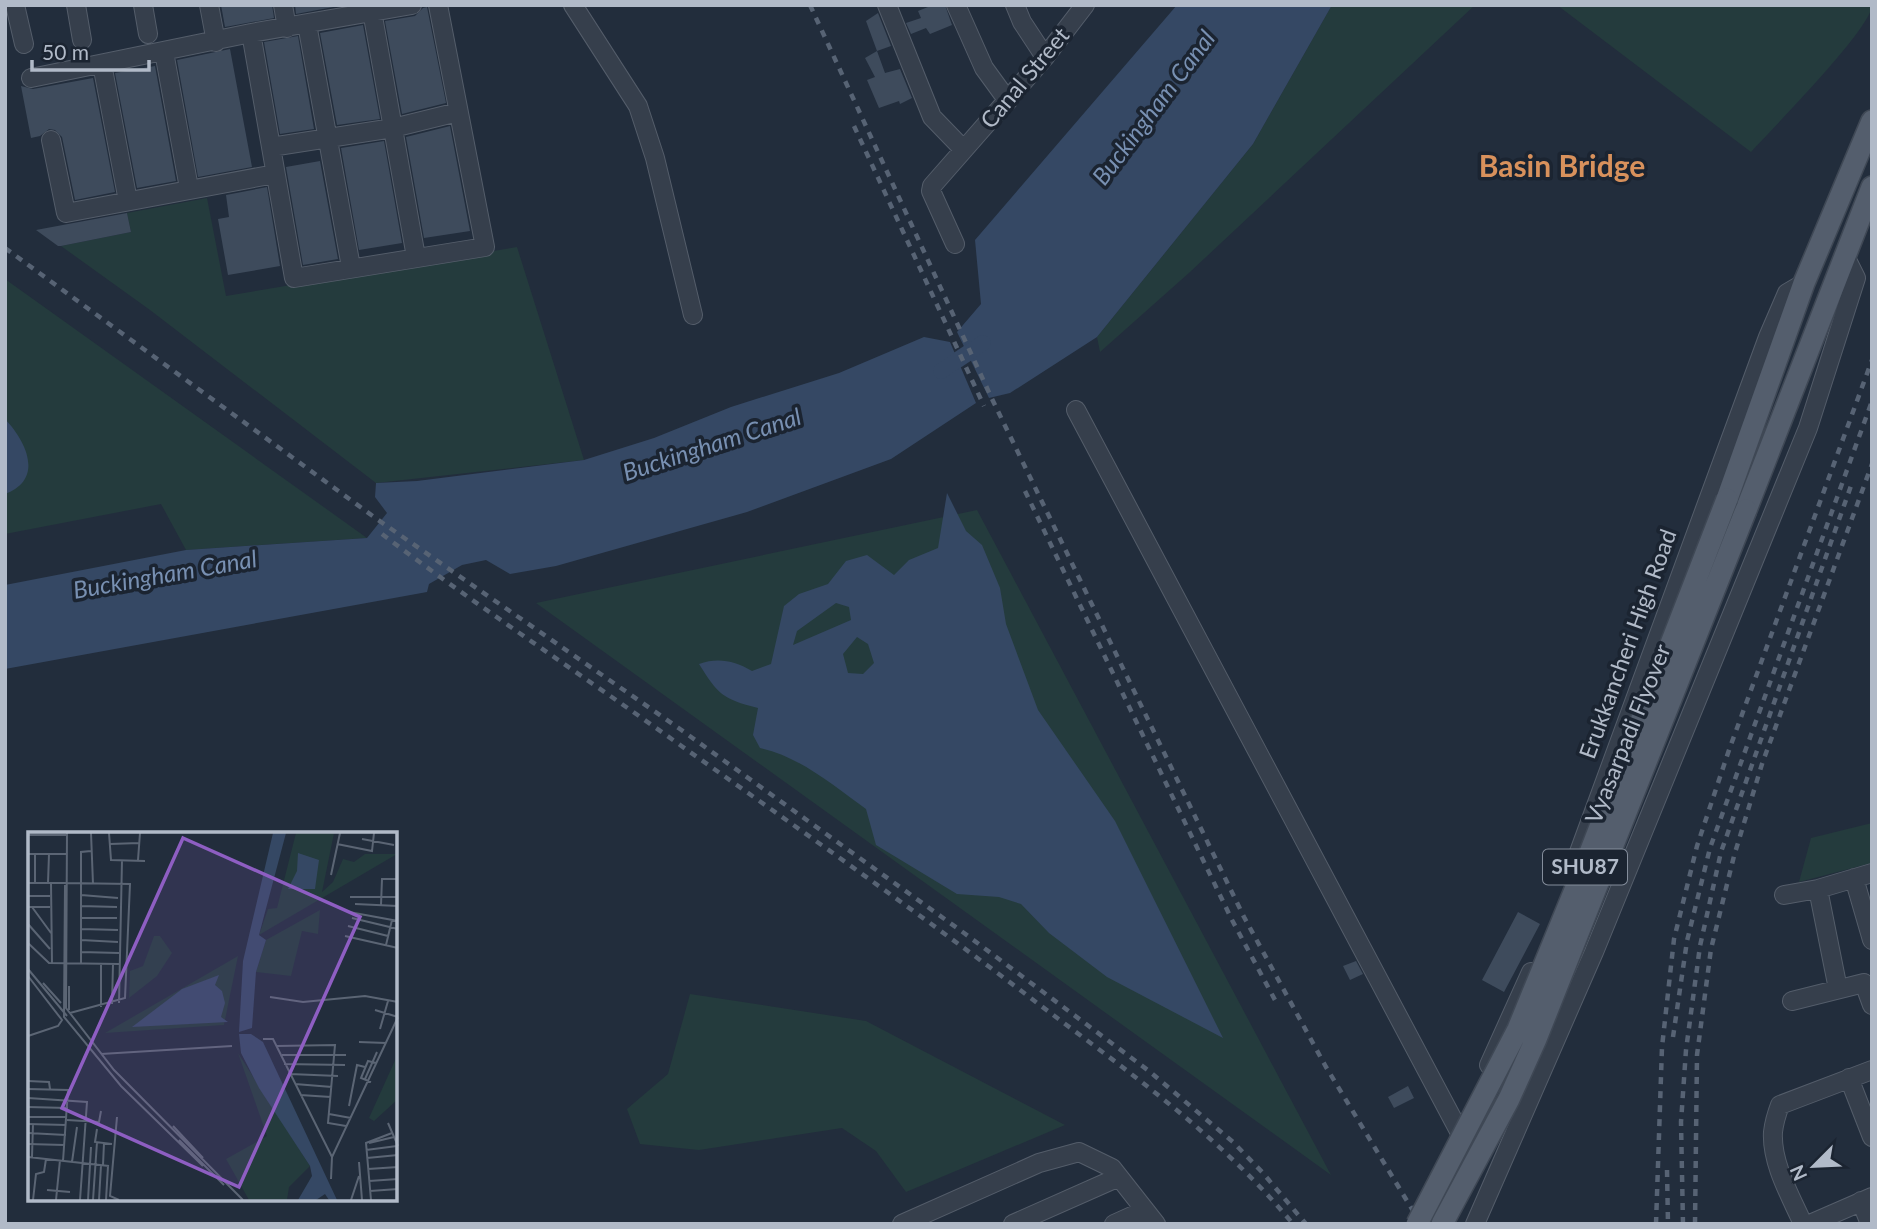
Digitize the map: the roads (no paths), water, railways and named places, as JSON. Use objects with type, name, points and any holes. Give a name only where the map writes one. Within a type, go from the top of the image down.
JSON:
[{"type":"main road","name":"Erukkancheri High Road","points":[[1804,284],[1872,121]]},
{"type":"main road","name":"SHU87","points":[[1845,256],[1872,187]]},
{"type":"main road","name":"Vyasarpadi Flyover","points":[[1442,1224],[1509,1100],[1536,1039],[1845,256]]},
{"type":"main road","name":"Vyasarpadi Flyover","points":[[1417,1224],[1518,1029],[1586,863],[1727,499],[1804,284]]},
{"type":"street","points":[[15,5],[24,44]]},
{"type":"street","points":[[76,5],[82,40]]},
{"type":"street","points":[[143,5],[149,34]]},
{"type":"street","points":[[209,5],[216,41]]},
{"type":"street","points":[[283,5],[287,28]]},
{"type":"street","points":[[31,78],[307,24],[365,10],[412,5]]},
{"type":"street","points":[[251,33],[294,278],[485,247],[438,5]]},
{"type":"street","points":[[573,5],[638,106],[655,158],[693,315]]},
{"type":"street","points":[[887,5],[932,117],[963,149]]},
{"type":"street","points":[[956,5],[984,68],[1008,101]]},
{"type":"street","points":[[1015,5],[1022,22],[1045,57]]},
{"type":"street","name":"Canal Street","points":[[955,244],[931,191],[932,186],[1008,101],[1085,5]]},
{"type":"street","points":[[365,10],[393,128],[416,257]]},
{"type":"street","points":[[307,24],[351,267]]},
{"type":"street","points":[[163,52],[189,188]]},
{"type":"street","points":[[102,64],[128,201]]},
{"type":"street","points":[[271,148],[393,128],[458,112]]},
{"type":"street","points":[[51,140],[66,213],[275,174]]},
{"type":"street","points":[[1475,1224],[1623,882],[1808,428],[1856,278],[1845,256]]},
{"type":"street","name":"Erukkancheri High Road","points":[[1459,1131],[1548,935],[1768,337],[1787,293],[1804,284]]},
{"type":"street","points":[[1076,410],[1459,1131],[1458,1142],[1463,1156],[1493,1180]]},
{"type":"street","points":[[1575,864],[1623,882]]},
{"type":"street","points":[[1784,895],[1818,889],[1872,873]]},
{"type":"street","points":[[1854,878],[1868,913],[1872,940]]},
{"type":"street","points":[[1818,889],[1838,989]]},
{"type":"street","points":[[1792,1001],[1868,982],[1872,1005]]},
{"type":"street","points":[[1803,1224],[1776,1153],[1773,1133],[1780,1105],[1872,1070]]},
{"type":"street","points":[[1849,1078],[1872,1136]]},
{"type":"street","points":[[902,1224],[1039,1163],[1079,1152],[1112,1168],[1150,1217],[1114,1224]]},
{"type":"street","points":[[1013,1224],[1119,1177]]},
{"type":"street","points":[[1810,1224],[1866,1199],[1870,1224]]},
{"type":"water","points":[[1177,5],[1332,5],[1253,144],[1097,337],[1010,393],[989,398],[957,332],[981,304],[975,240]]},
{"type":"water","points":[[924,337],[950,342],[976,403],[891,459],[747,512],[556,566],[510,574],[486,560],[462,565],[429,584],[427,592],[5,669],[5,585],[186,550],[367,538],[387,513],[375,497],[376,483],[417,481],[584,460],[654,438],[731,407],[839,373]]},
{"type":"water","points":[[5,419],[25,448],[28,469],[25,479],[5,494]]},
{"type":"water","points":[[947,493],[966,531],[982,545],[1000,588],[1006,624],[1038,710],[1115,821],[1223,1038],[1107,977],[1049,933],[1021,904],[999,897],[957,894],[876,845],[866,809],[802,765],[760,748],[753,735],[758,708],[736,702],[722,694],[699,664],[726,661],[752,671],[771,664],[784,606],[799,594],[828,584],[846,561],[867,555],[894,575],[909,560],[938,548]],"holes":[[[836,603],[849,607],[851,620],[793,645],[797,631]],[[857,637],[868,644],[874,663],[863,674],[848,673],[843,654]]]},
{"type":"waterway","name":"Buckingham Canal","points":[[941,371],[983,343]]},
{"type":"railway","points":[[810,5],[993,401],[1244,917],[1326,1067],[1421,1224]]},
{"type":"railway","points":[[854,126],[984,406]]},
{"type":"railway","points":[[5,248],[374,517],[680,729],[964,933],[1149,1071],[1233,1142],[1306,1224]]},
{"type":"railway","points":[[1656,1224],[1662,1047],[1674,939],[1697,846],[1729,750],[1872,360]]},
{"type":"railway","points":[[1673,1037],[1687,941],[1710,848],[1872,401]]},
{"type":"railway","points":[[1695,1224],[1697,1055],[1711,949],[1734,856],[1762,764],[1872,464]]},
{"type":"railway","points":[[1683,1224],[1681,1122],[1686,1050],[1700,946],[1721,852],[1852,483]]},
{"type":"railway","points":[[1025,491],[1232,920],[1275,1000]]},
{"type":"railway","points":[[382,534],[490,613],[852,866],[1098,1048],[1200,1130],[1264,1191],[1293,1224]]},
{"type":"railway","points":[[1667,1170],[1668,1224]]},
{"type":"district","name":"Basin Bridge","points":[[1562,167]]}]
